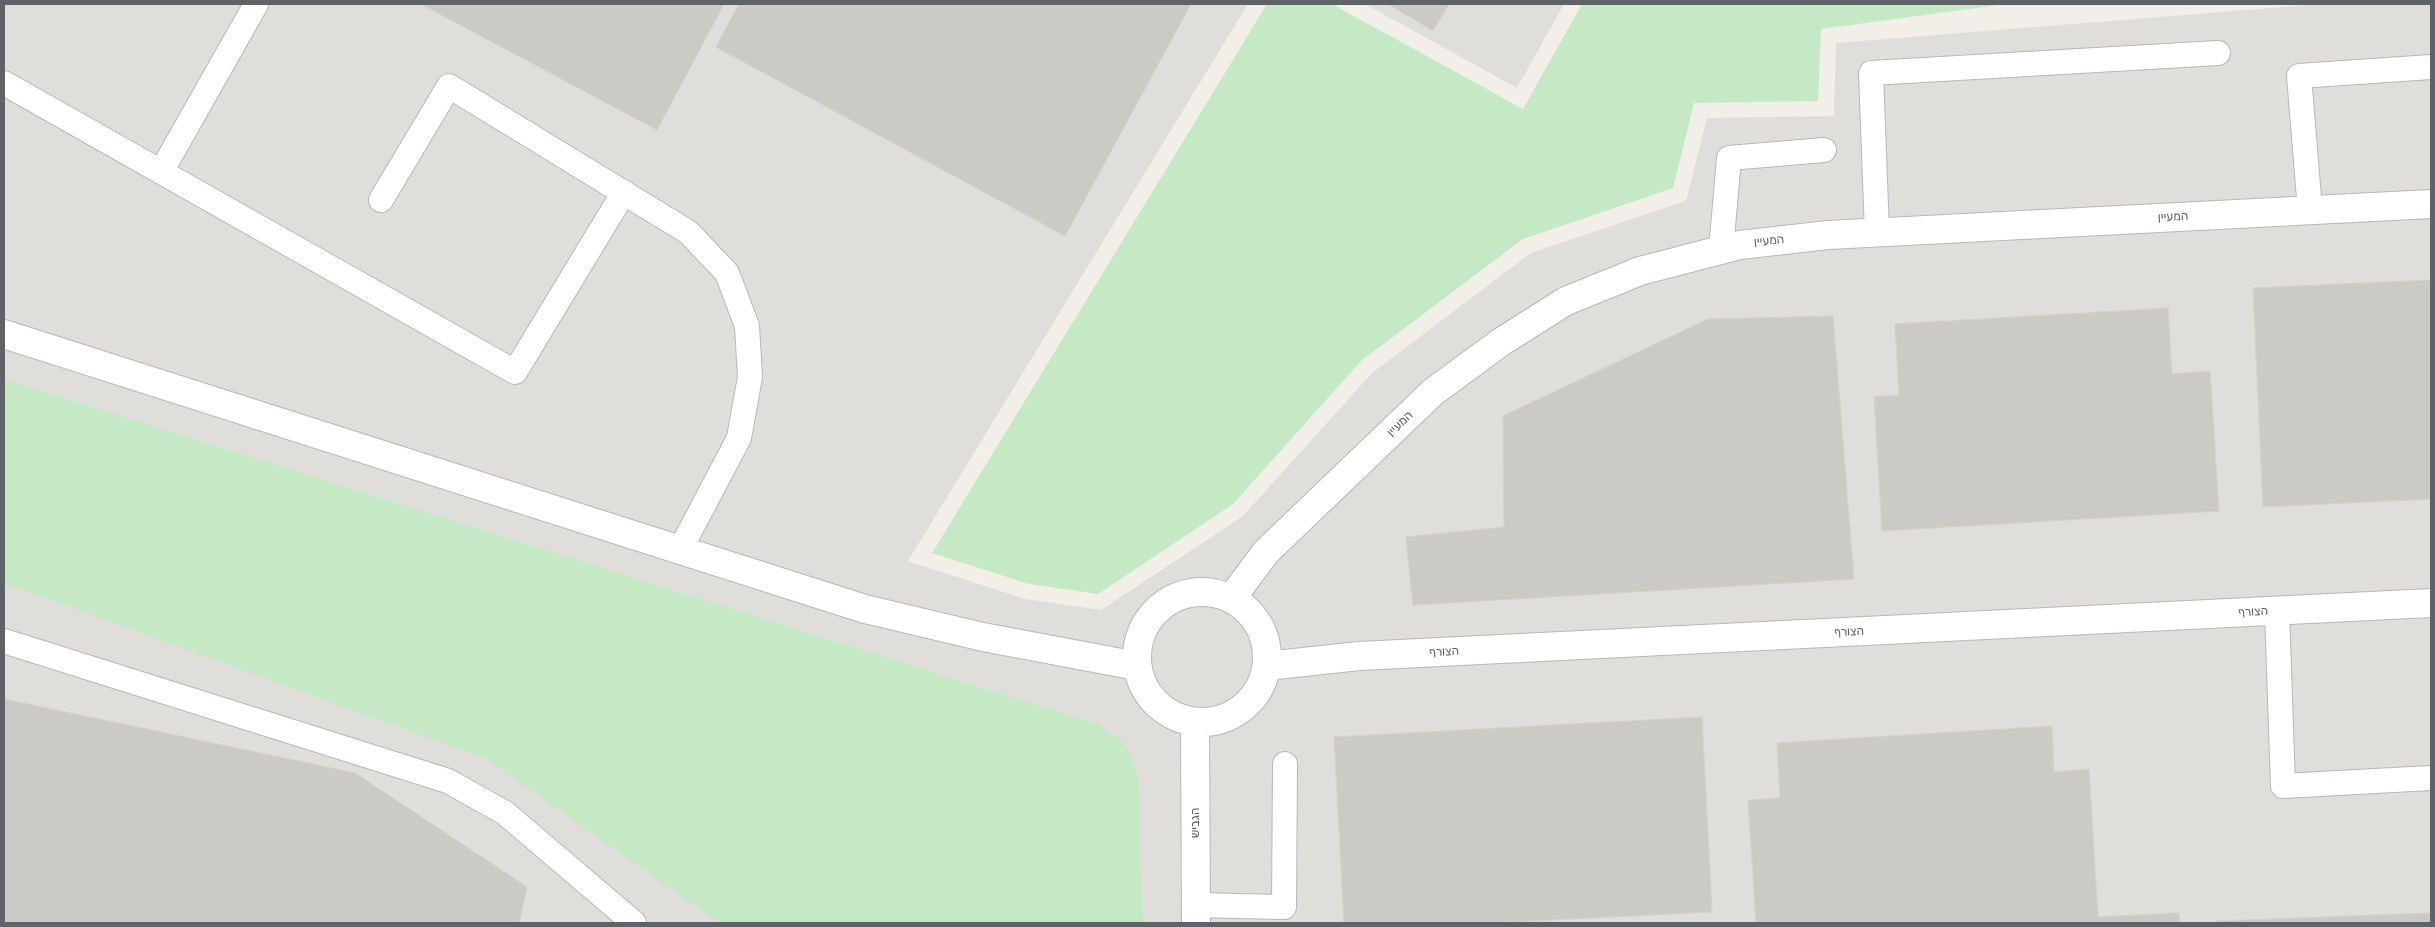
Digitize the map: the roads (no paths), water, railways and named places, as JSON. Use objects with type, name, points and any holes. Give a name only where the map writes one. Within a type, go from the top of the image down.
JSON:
[{"type":"street","name":"המעיין","points":[[1231,599],[1266,552],[1433,392],[1501,342],[1566,301],[1640,271],[1750,244],[1877,232],[2431,204]]},
{"type":"street","points":[[4,334],[865,609],[983,637],[1137,666]]},
{"type":"street","points":[[1191,592],[1212,592],[1231,599],[1248,611],[1260,627],[1266,646],[1267,666],[1261,686],[1250,702],[1234,714],[1215,721],[1195,722],[1174,716],[1156,704],[1143,687],[1137,666],[1137,646],[1143,627],[1155,611],[1172,598],[1191,592]]},
{"type":"street","name":"הצורף","points":[[1267,666],[1359,656],[2431,603]]},
{"type":"street","name":"הגביש","points":[[1195,722],[1196,914]]},
{"type":"lane","points":[[161,172],[256,4]]},
{"type":"lane","points":[[1877,232],[1871,72],[2218,53]]},
{"type":"lane","points":[[2310,210],[2299,76],[2431,68]]},
{"type":"lane","points":[[4,84],[515,372],[624,192]]},
{"type":"lane","points":[[381,200],[448,86],[688,232],[727,272],[747,326],[750,377],[739,438],[680,550]]},
{"type":"lane","points":[[1721,250],[1729,158],[1824,150]]},
{"type":"lane","points":[[2278,610],[2283,786],[2431,778]]},
{"type":"lane","points":[[4,641],[448,781],[505,813],[634,923]]},
{"type":"lane","points":[[1196,914],[1284,907],[1285,764]]}]
